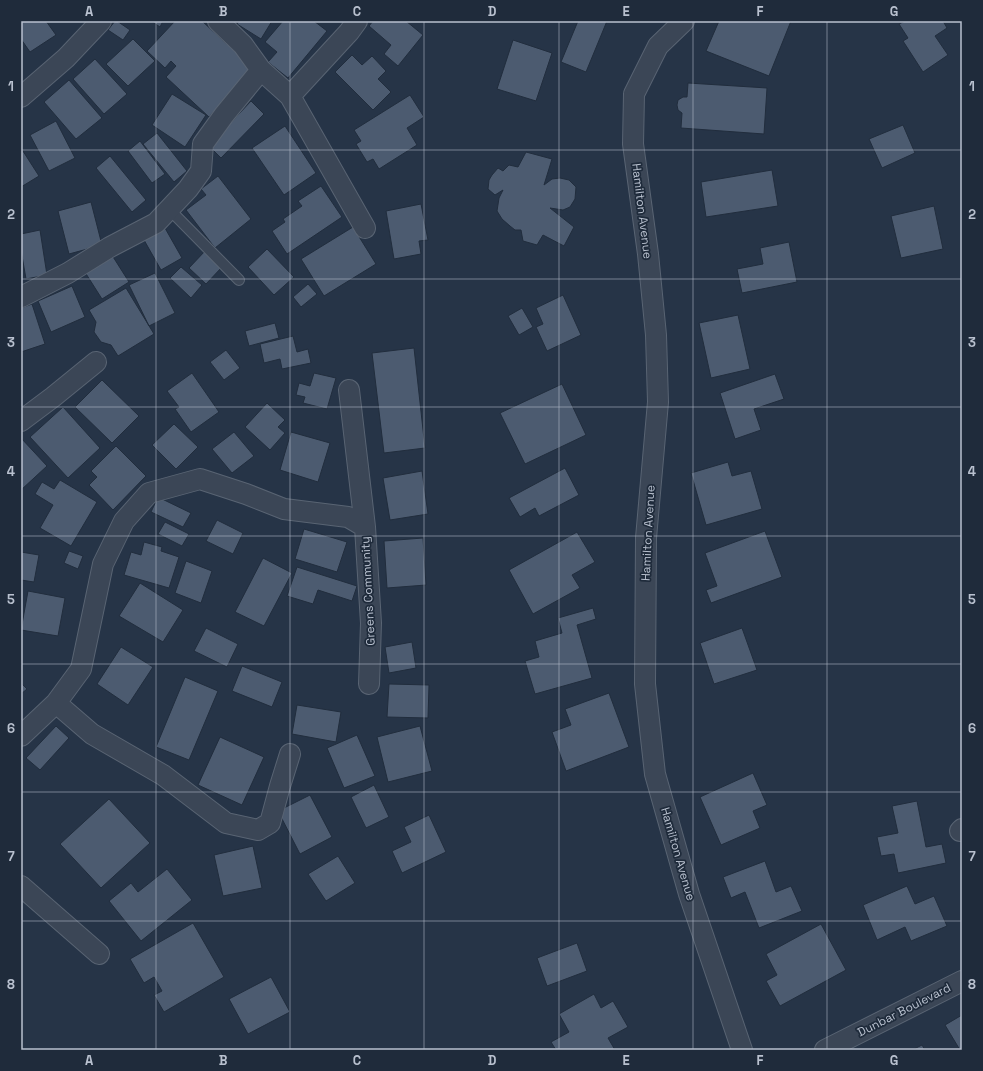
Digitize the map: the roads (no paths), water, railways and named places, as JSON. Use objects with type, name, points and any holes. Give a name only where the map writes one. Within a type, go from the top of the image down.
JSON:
[{"type":"street","points":[[21,97],[66,58],[101,21]]},
{"type":"street","points":[[218,21],[243,45],[261,70],[290,96],[365,228]]},
{"type":"street","points":[[290,96],[349,32],[357,21]]},
{"type":"street","name":"Hamilton Avenue","points":[[684,21],[658,46],[634,94],[633,144],[648,254],[656,335],[658,402],[646,538],[645,684],[655,774],[689,894],[742,1050]]},
{"type":"street","points":[[21,296],[68,273],[110,247],[156,223],[188,189],[201,171],[203,144],[224,115],[261,70]]},
{"type":"street","points":[[21,421],[96,362]]},
{"type":"street","points":[[348,390],[365,527]]},
{"type":"street","name":"Greens Community","points":[[21,736],[56,703],[81,669],[103,564],[124,521],[149,493],[200,479],[246,494],[284,509],[348,517],[365,527],[371,623],[369,684]]},
{"type":"street","points":[[56,703],[92,734],[163,775],[226,823],[239,826],[258,830],[270,823],[290,754]]},
{"type":"street","points":[[21,886],[99,954]]},
{"type":"street","name":"Dunbar Boulevard","points":[[825,1050],[962,981]]},
{"type":"lane","points":[[169,209],[239,280]]}]
